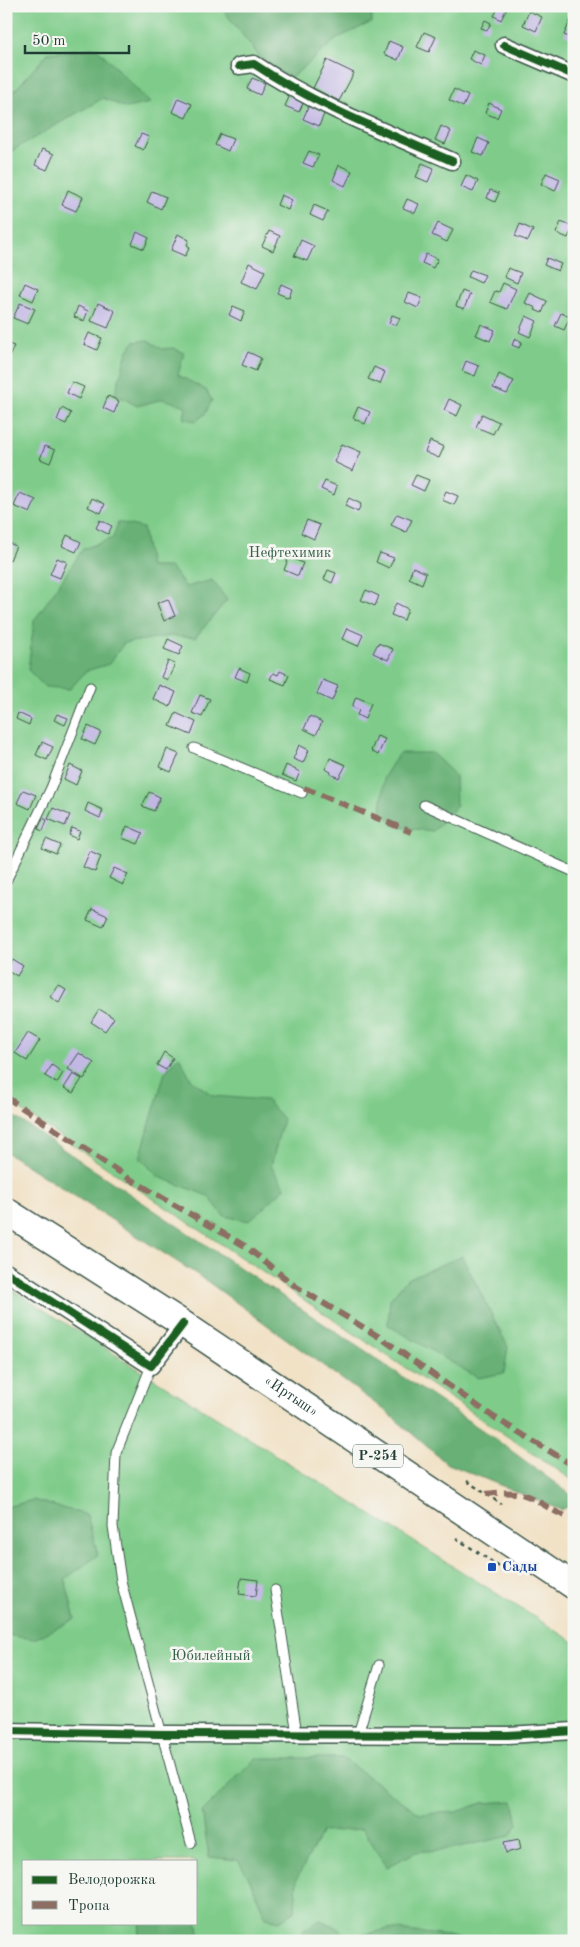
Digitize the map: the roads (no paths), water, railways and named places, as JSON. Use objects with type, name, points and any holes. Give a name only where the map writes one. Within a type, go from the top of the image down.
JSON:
[{"type":"main road","name":"«Иртыш»","points":[[6,1211],[183,1324],[574,1586]]},
{"type":"street","points":[[504,45],[574,75]]},
{"type":"street","points":[[239,66],[254,64],[284,84],[335,109],[452,161]]},
{"type":"street","points":[[6,1272],[152,1366],[183,1324]]},
{"type":"street","points":[[6,1731],[161,1734],[508,1734],[574,1731]]},
{"type":"lane","points":[[6,881],[51,788],[90,687]]},
{"type":"lane","points":[[194,748],[302,793]]},
{"type":"lane","points":[[424,805],[574,872]]},
{"type":"lane","points":[[152,1366],[116,1453],[113,1526],[121,1581],[191,1844]]},
{"type":"lane","points":[[275,1590],[297,1734]]},
{"type":"lane","points":[[358,1734],[379,1664]]},
{"type":"place","name":"Сады","points":[[492,1567]]},
{"type":"park label","name":"Нефтехимик","points":[[290,553]]},
{"type":"park label","name":"Юбилейный","points":[[211,1656]]}]
